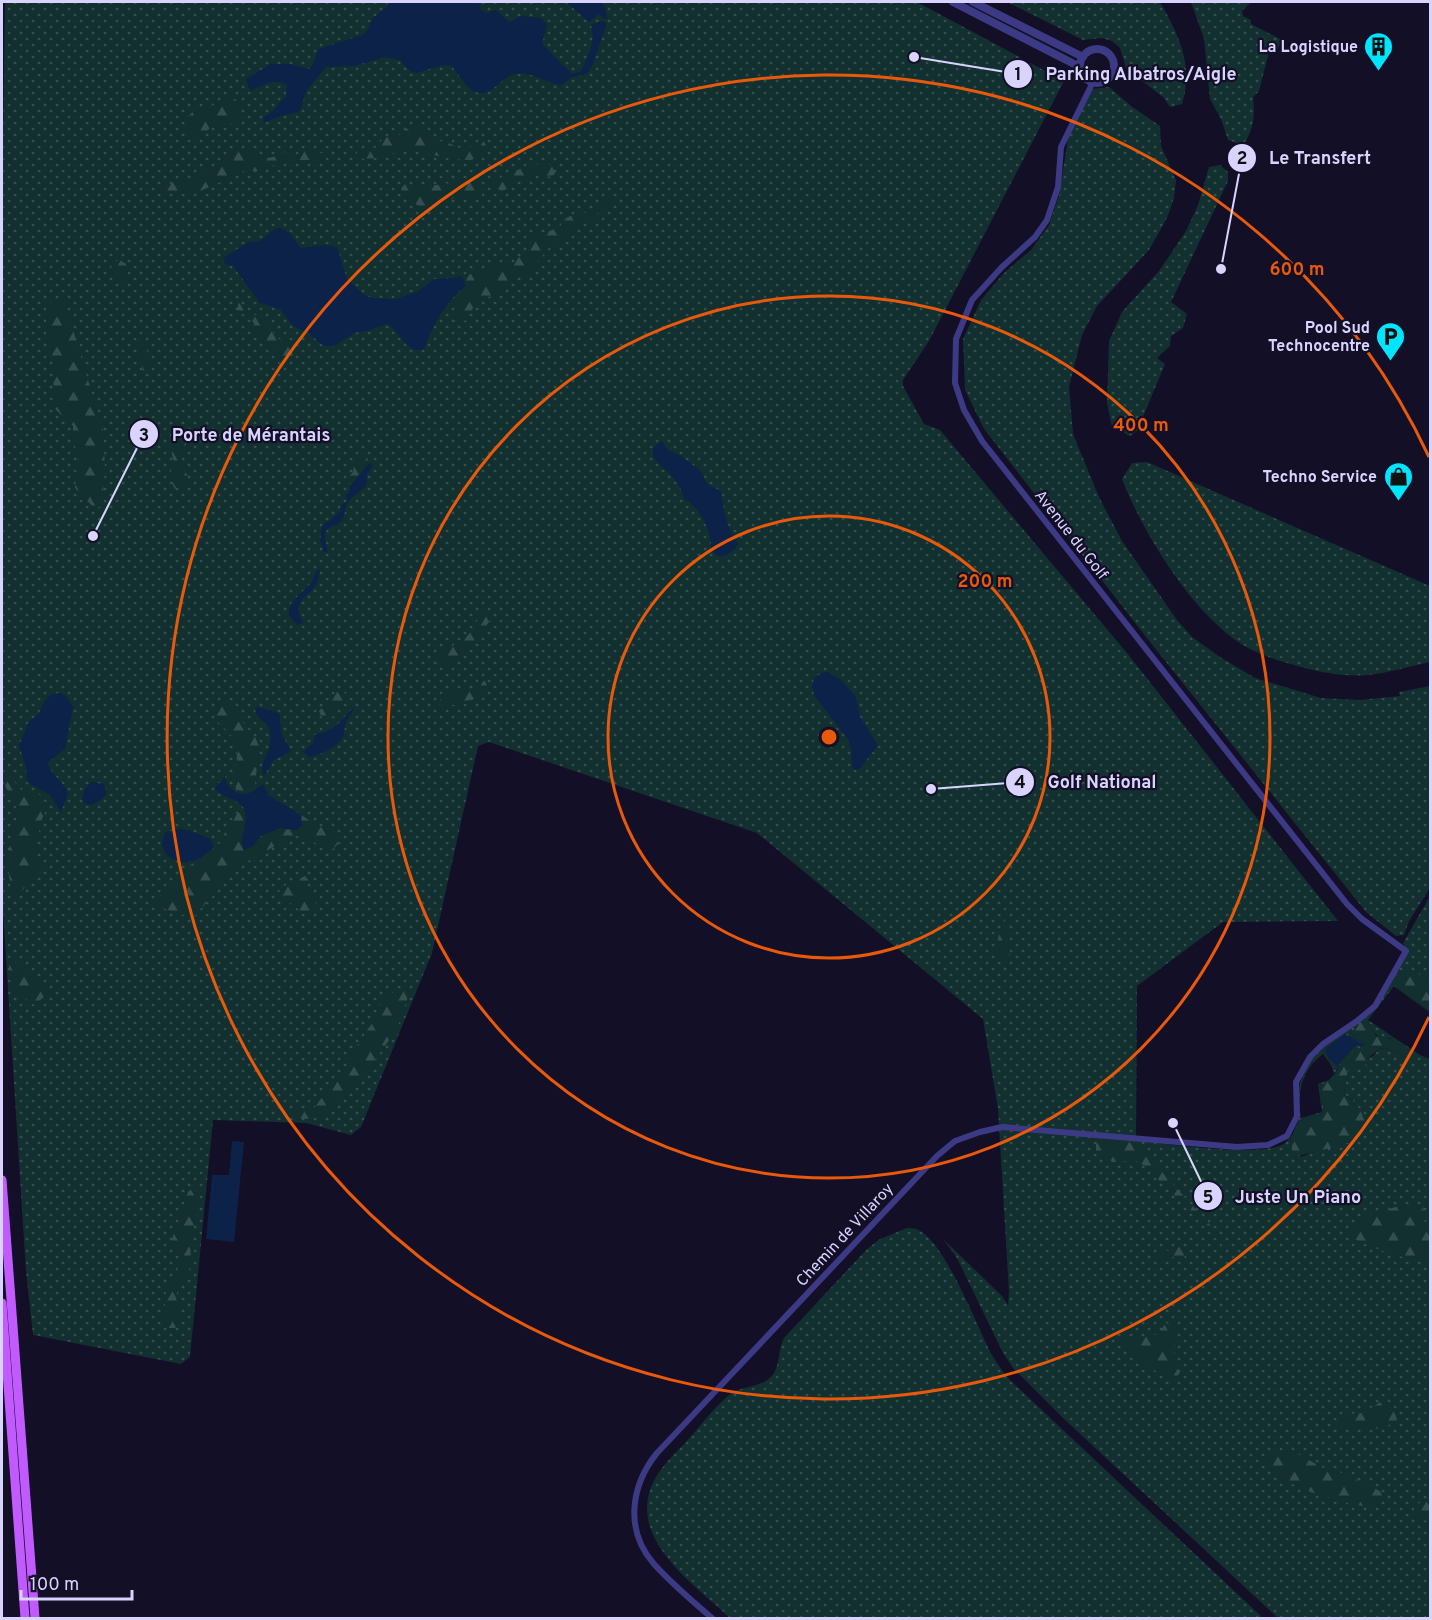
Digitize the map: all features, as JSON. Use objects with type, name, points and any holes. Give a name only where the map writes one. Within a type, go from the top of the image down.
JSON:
[{"type":"main road","points":[[2,1180],[35,1618]]},
{"type":"main road","points":[[2,1303],[25,1618]]},
{"type":"street","points":[[953,2],[1080,67]]},
{"type":"street","points":[[973,2],[1083,57],[1080,67],[1082,74],[1093,82]]},
{"type":"street","name":"Avenue du Golf","points":[[1083,57],[1092,50],[1102,50],[1111,57],[1112,74],[1108,79],[1098,83],[1093,82],[1061,147],[1058,186],[1047,220],[1035,237],[1002,267],[972,300],[956,339],[955,383],[964,410],[1000,466],[1347,904],[1362,919],[1406,951],[1375,1006],[1357,1022],[1323,1044],[1310,1057],[1296,1082],[1297,1116],[1290,1130]]},
{"type":"street","name":"Chemin de Villaroy","points":[[712,1618],[654,1564],[644,1549],[637,1529],[635,1509],[635,1497],[642,1474],[657,1453],[937,1156],[955,1141],[1002,1127],[1237,1147],[1274,1143],[1287,1136],[1290,1130]]},
{"type":"green space","points":[[5,2],[917,2],[1064,81],[929,341],[903,380],[903,386],[924,424],[940,430],[1127,653],[1338,921],[1223,922],[1137,986],[1136,1141],[1214,1149],[1258,1150],[1274,1148],[1290,1138],[1301,1157],[1350,1142],[1353,1100],[1344,1094],[1348,1067],[1373,1056],[1379,1049],[1386,1048],[1413,1060],[1415,1053],[1390,1038],[1379,1037],[1368,1023],[1362,1022],[1351,1033],[1365,1045],[1344,1061],[1330,1080],[1320,1085],[1324,1112],[1318,1116],[1303,1119],[1297,1124],[1300,1116],[1298,1092],[1304,1072],[1318,1052],[1363,1019],[1381,999],[1408,952],[1403,943],[1430,896],[1430,982],[1418,974],[1393,983],[1430,1013],[1394,986],[1368,1020],[1420,1055],[1430,1059],[1430,1618],[1278,1618],[1063,1418],[1013,1368],[1002,1351],[957,1258],[943,1239],[1002,1296],[1008,1305],[998,1109],[983,1019],[757,833],[489,742],[478,746],[432,953],[361,1127],[351,1135],[306,1123],[213,1120],[190,1357],[181,1364],[33,1335],[26,1271],[2,895],[2,210]],"holes":[[[1323,1054],[1334,1074],[1329,1080],[1318,1084],[1322,1112],[1301,1118],[1302,1083],[1310,1067]]]},
{"type":"green space","points":[[1007,2],[1160,2],[1183,51],[1186,77],[1182,104],[1170,107],[1164,98],[1126,68],[1120,48],[1112,41],[1102,38],[1083,40]]},
{"type":"green space","points":[[1191,2],[1251,2],[1242,11],[1243,16],[1251,20],[1251,24],[1282,40],[1277,50],[1269,52],[1259,91],[1253,97],[1253,121],[1245,142],[1239,144],[1228,140],[1221,119],[1210,99],[1204,39]]},
{"type":"green space","points":[[1109,87],[1160,126],[1161,146],[1176,180],[1174,198],[1167,218],[1149,250],[1097,306],[1082,335],[1069,387],[1073,434],[1099,497],[1122,541],[1177,620],[1192,637],[1220,657],[1255,678],[1321,698],[1359,700],[1400,696],[1399,692],[1430,686],[1430,888],[1409,921],[1404,935],[1396,936],[1366,912],[1154,647],[984,429],[965,390],[963,339],[981,300],[1004,273],[1031,250],[1049,225],[1059,196],[1068,139],[1092,89]]},
{"type":"green space","points":[[228,95],[238,102],[239,122],[210,128],[200,137],[189,137],[184,131],[187,118],[195,109],[209,108]]},
{"type":"green space","points":[[410,128],[419,128],[428,134],[431,142],[443,142],[460,148],[484,142],[488,149],[486,157],[467,160],[451,159],[407,149],[380,158],[354,159],[358,151],[368,153],[387,136],[402,134]]},
{"type":"green space","points":[[308,148],[326,155],[326,160],[284,160],[262,171],[244,171],[194,194],[163,194],[160,190],[165,182],[170,184],[178,180],[188,180],[191,177],[205,174],[207,168],[222,166],[231,155],[239,151],[253,150],[260,156],[271,158],[282,151],[293,155]]},
{"type":"green space","points":[[547,162],[553,167],[555,174],[550,177],[544,175],[514,183],[502,191],[493,184],[510,173]]},
{"type":"green space","points":[[1220,165],[1228,172],[1228,181],[1171,302],[1187,314],[1183,328],[1171,336],[1170,346],[1157,358],[1165,364],[1137,431],[1130,436],[1112,427],[1107,403],[1109,341],[1122,312],[1159,271],[1186,231],[1198,205],[1209,167]]},
{"type":"green space","points":[[472,180],[481,182],[484,190],[481,197],[475,201],[453,198],[437,210],[419,206],[401,189],[405,184],[422,187]]},
{"type":"green space","points":[[607,199],[613,199],[613,207],[598,213],[590,222],[578,225],[568,240],[552,245],[524,279],[519,274],[514,275],[506,288],[475,304],[467,319],[460,324],[455,321],[454,302],[469,275],[492,265],[511,265],[525,252],[535,235],[559,228],[569,217],[592,210]]},
{"type":"green space","points":[[120,260],[126,264],[128,280],[116,284],[111,270],[115,261]]},
{"type":"green space","points":[[56,299],[64,300],[103,430],[105,468],[102,506],[95,509],[75,488],[78,456],[73,440],[73,426],[54,408],[53,360],[46,341],[46,305]]},
{"type":"green space","points":[[239,302],[251,313],[269,321],[272,325],[271,330],[276,336],[288,342],[294,349],[294,358],[280,363],[274,356],[273,346],[253,333],[254,323],[237,309]]},
{"type":"green space","points":[[139,340],[151,360],[149,374],[143,372]]},
{"type":"green space","points":[[184,433],[187,439],[181,466],[188,476],[187,483],[175,489],[169,477],[174,462],[168,440],[172,434]]},
{"type":"green space","points":[[366,455],[369,463],[352,484],[345,481],[353,472],[354,463],[359,457]]},
{"type":"green space","points":[[1147,462],[1430,586],[1430,662],[1376,674],[1344,675],[1288,663],[1241,644],[1222,630],[1187,592],[1156,547],[1131,501],[1122,479],[1132,463]]},
{"type":"green space","points":[[484,609],[493,616],[473,645],[444,669],[437,663],[439,658],[468,635]]},
{"type":"green space","points":[[479,680],[485,681],[488,688],[485,697],[469,700],[466,704],[440,706],[441,694],[447,691],[472,690]]},
{"type":"green space","points":[[341,687],[346,695],[334,716],[323,720],[319,711]]},
{"type":"green space","points":[[222,704],[232,704],[259,746],[255,785],[250,791],[240,791],[233,785],[237,759],[236,746],[230,734],[218,722],[214,711]]},
{"type":"green space","points":[[8,774],[24,793],[38,793],[48,806],[42,819],[34,853],[46,867],[16,896],[12,893],[8,861],[16,808],[4,782]]},
{"type":"green space","points":[[242,812],[246,815],[242,840],[253,846],[261,837],[271,832],[283,829],[295,830],[302,818],[300,814],[314,824],[335,832],[339,843],[331,851],[306,838],[293,837],[232,871],[193,918],[156,906],[159,897],[164,892],[179,883],[182,871],[218,846],[235,814]]},
{"type":"green space","points":[[305,876],[309,881],[307,888],[315,894],[316,903],[307,916],[279,894],[280,888]]},
{"type":"green space","points":[[1007,918],[1009,919],[1010,962],[1006,962],[999,955],[997,945]]},
{"type":"green space","points":[[9,957],[50,992],[34,1005],[12,986]]},
{"type":"green space","points":[[1398,974],[1418,974],[1430,982],[1430,1012],[1392,984]]},
{"type":"green space","points":[[399,989],[409,994],[398,1025],[350,1091],[328,1112],[319,1117],[291,1117],[283,1113],[315,1107],[326,1092],[330,1081],[338,1078],[347,1069],[351,1055],[375,1019],[383,998]]},
{"type":"green space","points":[[1362,1021],[1368,1023],[1376,1036],[1396,1040],[1399,1045],[1412,1050],[1418,1055],[1416,1059],[1413,1060],[1386,1048],[1379,1049],[1367,1059],[1365,1067],[1361,1070],[1348,1068],[1344,1094],[1358,1106],[1365,1123],[1350,1142],[1294,1156],[1290,1138],[1297,1125],[1303,1119],[1318,1116],[1324,1112],[1320,1085],[1333,1076],[1350,1054],[1365,1045],[1351,1033]]},
{"type":"green space","points":[[1102,1138],[1134,1141],[1227,1244],[1224,1247],[1146,1167],[1136,1161],[1113,1162],[1096,1152],[1096,1144]]},
{"type":"green space","points":[[194,1187],[200,1198],[190,1240],[191,1265],[186,1277],[178,1286],[176,1299],[181,1307],[180,1322],[175,1328],[163,1328],[166,1290],[181,1262],[172,1239],[188,1192]]},
{"type":"green space","points":[[1423,1204],[1425,1224],[1430,1226],[1430,1260],[1409,1259],[1379,1250],[1350,1237],[1348,1229],[1361,1217],[1403,1205]]},
{"type":"green space","points":[[907,1228],[916,1229],[927,1236],[938,1249],[949,1266],[992,1355],[1009,1379],[1263,1618],[730,1618],[681,1574],[655,1538],[648,1519],[648,1499],[656,1477],[729,1395],[770,1378],[776,1369],[784,1338],[867,1249],[880,1239]]},
{"type":"green space","points":[[1177,1244],[1180,1244],[1184,1252],[1185,1262],[1173,1257],[1161,1259],[1158,1256],[1159,1251],[1164,1249],[1172,1253]]},
{"type":"green space","points":[[1166,1323],[1176,1327],[1173,1362],[1180,1372],[1175,1380],[1162,1376],[1127,1350],[1123,1340],[1158,1334]]},
{"type":"green space","points":[[1382,1401],[1393,1404],[1397,1421],[1369,1430],[1339,1426],[1337,1423],[1347,1414],[1363,1413]]},
{"type":"green space","points":[[1273,1449],[1296,1453],[1327,1470],[1343,1473],[1384,1493],[1384,1498],[1375,1508],[1330,1498],[1296,1485],[1268,1469],[1260,1459]]},
{"type":"green space","points":[[1430,1501],[1430,1520],[1419,1521],[1414,1510],[1415,1504]]},
{"type":"water","points":[[389,2],[479,2],[481,10],[486,13],[496,10],[509,22],[520,16],[541,18],[547,25],[542,44],[572,74],[580,72],[589,53],[593,37],[591,25],[596,22],[606,22],[606,25],[593,64],[588,72],[572,77],[561,85],[535,76],[516,74],[510,75],[485,93],[479,93],[472,90],[450,65],[416,73],[410,71],[400,60],[385,57],[354,66],[326,67],[306,91],[300,111],[264,123],[263,117],[286,97],[287,85],[273,82],[250,91],[246,79],[271,64],[290,64],[309,69],[319,49],[365,34],[373,18],[388,6]]},
{"type":"water","points":[[566,2],[603,2],[608,19],[602,18],[599,14],[589,22]]},
{"type":"water","points":[[280,228],[290,233],[300,248],[326,245],[337,247],[347,279],[364,295],[373,298],[395,299],[419,291],[434,279],[461,276],[465,286],[440,314],[424,349],[412,348],[386,324],[354,333],[334,346],[324,346],[308,333],[293,326],[280,309],[260,303],[233,266],[225,264],[223,258],[247,243],[260,241],[275,229]]},
{"type":"water","points":[[662,441],[667,449],[681,456],[702,472],[707,484],[721,491],[724,512],[731,533],[738,544],[727,555],[719,556],[713,551],[709,532],[701,515],[684,499],[675,479],[653,457],[653,448]]},
{"type":"water","points":[[369,463],[373,466],[367,474],[366,486],[348,502],[341,521],[326,531],[327,552],[324,552],[320,541],[322,526],[340,512],[341,505],[347,502],[346,496],[350,486]]},
{"type":"water","points":[[318,569],[320,571],[317,583],[299,605],[298,609],[303,623],[297,625],[289,615],[289,609],[292,602],[311,583]]},
{"type":"water","points":[[828,672],[841,680],[856,697],[860,717],[878,745],[860,769],[855,770],[852,767],[851,748],[847,738],[814,695],[812,687],[814,678]]},
{"type":"water","points":[[59,693],[66,696],[73,707],[65,749],[47,763],[68,793],[61,812],[49,794],[27,782],[26,766],[19,746],[28,723],[39,713],[44,702],[52,694]]},
{"type":"water","points":[[257,707],[279,713],[282,735],[291,751],[274,760],[264,776],[262,768],[271,736],[268,727],[257,715],[255,710]]},
{"type":"water","points":[[354,707],[346,722],[343,737],[337,744],[310,757],[303,752],[314,742],[314,735],[326,732],[337,725]]},
{"type":"water","points":[[225,773],[226,782],[235,792],[244,794],[251,792],[263,784],[269,796],[300,814],[302,824],[300,828],[295,830],[281,828],[261,836],[253,846],[244,850],[242,839],[246,818],[243,807],[215,789],[218,783],[222,782]]},
{"type":"water","points":[[92,782],[103,784],[106,792],[104,798],[90,805],[84,803],[82,798],[85,789]]},
{"type":"water","points":[[181,829],[210,839],[214,848],[192,861],[176,861],[166,854],[162,844],[166,832]]},
{"type":"water","points":[[1345,1034],[1364,1045],[1361,1047],[1356,1045],[1337,1066],[1329,1059],[1325,1049]]},
{"type":"water","points":[[232,1141],[244,1142],[234,1242],[206,1239],[212,1175],[229,1175]]},
{"type":"place","name":"Parking Albatros/Aigle","points":[[914,57]]},
{"type":"place","name":"La Logistique","points":[[1379,72]]},
{"type":"place","name":"Le Transfert","points":[[1221,269]]},
{"type":"place","name":"Pool Sud Technocentre","points":[[1391,362]]},
{"type":"place","name":"Techno Service","points":[[1398,502]]},
{"type":"place","name":"Porte de Mérantais","points":[[93,536]]},
{"type":"place","name":"Golf National","points":[[931,789]]},
{"type":"place","name":"Juste Un Piano","points":[[1173,1123]]}]
